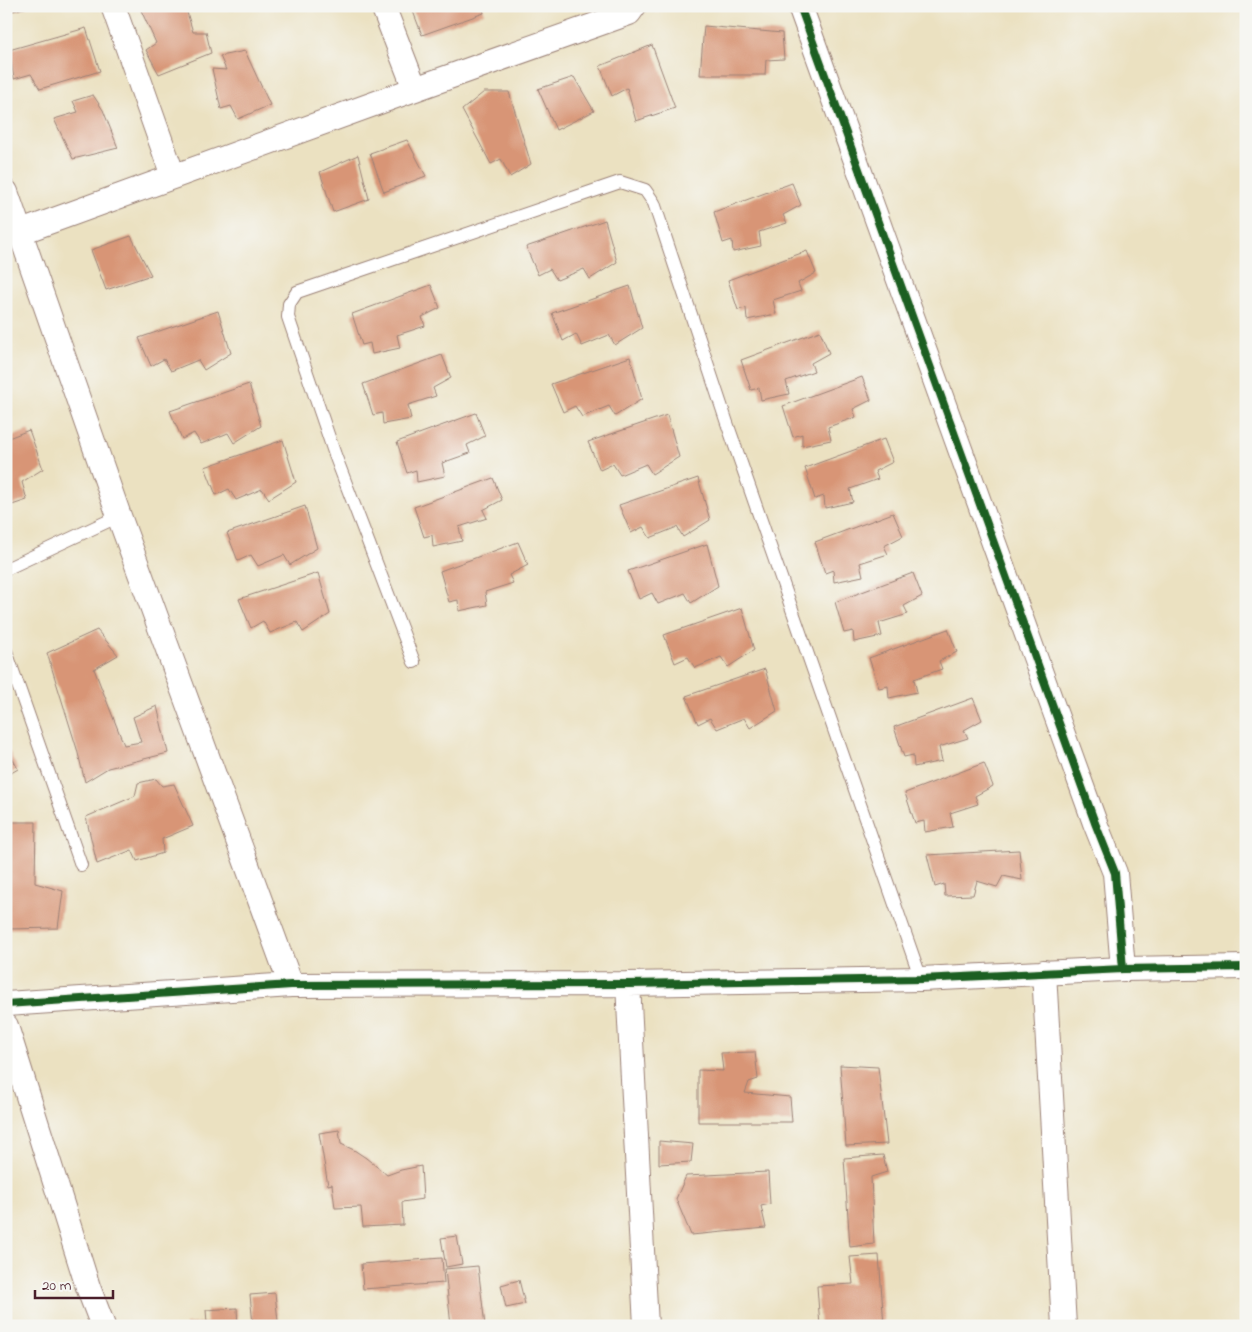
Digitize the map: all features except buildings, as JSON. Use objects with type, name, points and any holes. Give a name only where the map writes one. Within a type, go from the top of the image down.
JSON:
[{"type":"street","points":[[113,6],[174,176]]},
{"type":"street","points":[[383,6],[415,89]]},
{"type":"street","points":[[21,232],[415,89],[629,14],[634,6]]},
{"type":"street","points":[[800,6],[1114,873],[1123,969]]},
{"type":"street","points":[[6,192],[119,516],[291,985]]},
{"type":"street","points":[[6,1004],[291,985],[628,984],[921,979],[1123,969],[1246,967]]},
{"type":"street","points":[[1044,972],[1064,1326]]},
{"type":"street","points":[[628,984],[646,1326]]},
{"type":"street","points":[[6,1026],[88,1287],[103,1326]]},
{"type":"lane","points":[[414,662],[335,454],[288,317],[289,304],[297,292],[620,182],[645,190],[654,202],[660,218],[727,423],[921,979]]},
{"type":"lane","points":[[6,569],[119,516]]},
{"type":"lane","points":[[6,651],[81,865]]},
{"type":"cycle path","points":[[800,6],[1095,823],[1115,873],[1123,969]]},
{"type":"cycle path","points":[[6,1004],[291,985],[628,984],[921,979],[1123,969],[1246,967]]}]
